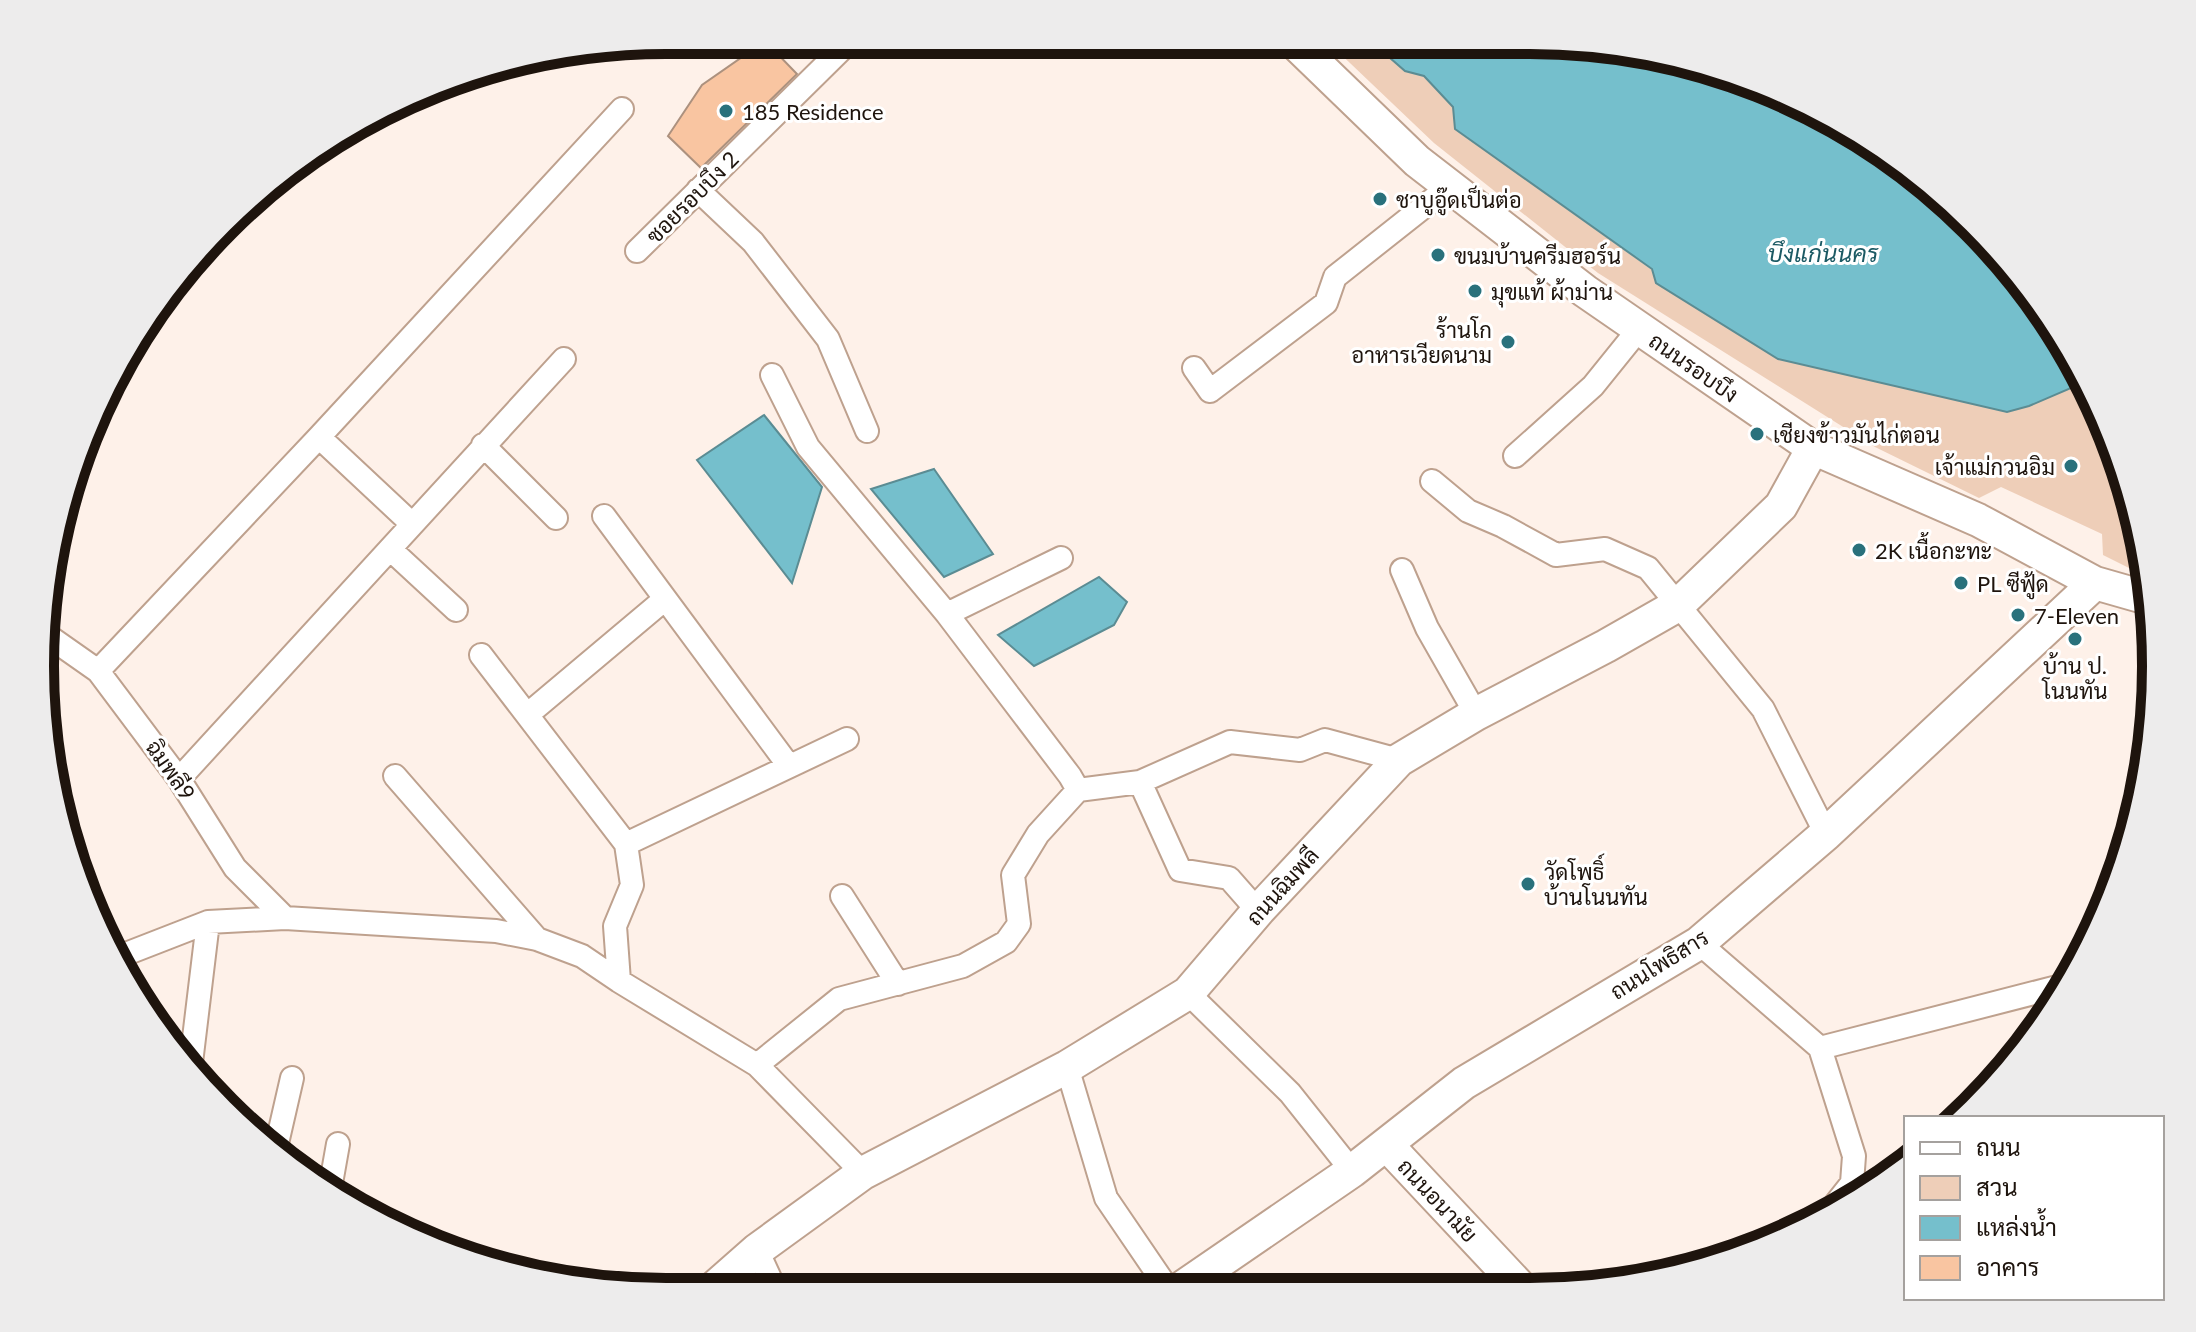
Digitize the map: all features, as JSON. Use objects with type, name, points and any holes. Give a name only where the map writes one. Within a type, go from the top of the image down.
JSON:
[{"type":"street","name":"ซอยรอบบึง 2","points":[[637,251],[837,54]]},
{"type":"street","name":"ถนนรอบบึง","points":[[1306,54],[1417,161],[1585,291],[1813,448],[1978,520],[2095,583],[2138,595]]},
{"type":"street","points":[[98,671],[622,109]]},
{"type":"street","points":[[1194,368],[1210,391],[1326,303],[1335,277],[1450,186]]},
{"type":"street","points":[[698,190],[753,242],[828,339],[867,431]]},
{"type":"street","points":[[1515,456],[1593,386],[1639,329]]},
{"type":"street","points":[[179,779],[564,359]]},
{"type":"street","points":[[772,375],[808,447],[947,614],[1078,790]]},
{"type":"street","points":[[319,437],[412,524]]},
{"type":"street","points":[[483,445],[556,518]]},
{"type":"street","name":"ถนนฉิมพลี","points":[[725,1278],[757,1250],[863,1173],[1067,1067],[1188,993],[1258,911],[1399,760],[1476,714],[1678,605],[1781,506],[1813,448]]},
{"type":"street","points":[[1432,481],[1468,511],[1556,555],[1605,549],[1648,568],[1763,709],[1826,834]]},
{"type":"street","points":[[604,516],[789,766]]},
{"type":"street","points":[[390,549],[456,610]]},
{"type":"street","points":[[947,614],[1061,558]]},
{"type":"street","points":[[1402,570],[1427,628],[1476,714]]},
{"type":"street","name":"ถนนโพธิสาร","points":[[1196,1278],[1352,1171],[1464,1083],[1699,943],[1826,834],[2095,583]]},
{"type":"street","points":[[527,715],[665,599]]},
{"type":"street","name":"ฉิมพลี9","points":[[55,641],[98,671],[179,779],[235,868],[285,918]]},
{"type":"street","points":[[481,655],[626,844],[632,885],[615,926],[619,981]]},
{"type":"street","points":[[626,844],[847,739]]},
{"type":"street","points":[[757,1065],[839,999],[963,966],[1006,942],[1019,924],[1013,875],[1038,834],[1078,790],[1140,782],[1230,742],[1300,750],[1325,740],[1399,760]]},
{"type":"street","points":[[395,776],[537,939]]},
{"type":"street","points":[[1140,782],[1180,870],[1229,878],[1258,911]]},
{"type":"street","points":[[842,896],[898,984]]},
{"type":"street","points":[[126,954],[208,922],[285,918],[496,931],[537,939],[582,956],[757,1065],[863,1173]]},
{"type":"street","points":[[192,1053],[208,922]]},
{"type":"street","points":[[1699,943],[1820,1048],[1854,1156],[1852,1183],[1847,1189]]},
{"type":"street","points":[[1820,1048],[2050,989]]},
{"type":"street","points":[[1188,993],[1290,1093],[1352,1171]]},
{"type":"street","points":[[1067,1067],[1106,1198],[1161,1278]]},
{"type":"street","points":[[278,1139],[292,1078]]},
{"type":"street","points":[[332,1179],[338,1144]]},
{"type":"street","name":"ถนนอนามัย","points":[[1387,1145],[1512,1278]]},
{"type":"street","points":[[757,1250],[770,1278]]},
{"type":"green space","points":[[1341,54],[1385,54],[1405,71],[1424,76],[1453,107],[1455,129],[1652,270],[1656,283],[2007,412],[2074,387],[2110,469],[2134,570],[2103,555],[2102,534],[2001,487],[1979,498],[1875,447],[1598,273],[1434,143]]},
{"type":"water","name":"บึงแก่นนคร","points":[[1385,54],[1530,54],[1610,59],[1727,86],[1801,117],[1903,180],[1963,233],[2016,293],[2074,387],[2007,412],[1778,359],[1656,283],[1652,269],[1455,129],[1453,107],[1424,76],[1405,71]]},
{"type":"water","points":[[764,415],[822,487],[792,583],[697,460]]},
{"type":"water","points":[[934,469],[993,554],[944,577],[871,489]]},
{"type":"water","points":[[1099,577],[1127,602],[1114,625],[1034,666],[998,635]]},
{"type":"building","name":"185 Residence","points":[[746,54],[778,54],[797,74],[701,168],[668,136],[702,85]]},
{"type":"place","name":"185 Residence","points":[[726,111]]},
{"type":"place","name":"ชาบูอู๊ดเป็นต่อ","points":[[1380,199]]},
{"type":"place","name":"ขนมบ้านครีมฮอร์น","points":[[1438,255]]},
{"type":"place","name":"มุขแท้ ผ้าม่าน","points":[[1475,291]]},
{"type":"place","name":"ร้านโก อาหารเวียดนาม","points":[[1508,342]]},
{"type":"place","name":"เชียงข้าวมันไก่ตอน","points":[[1757,434]]},
{"type":"place","name":"เจ้าแม่กวนอิม","points":[[2071,466]]},
{"type":"place","name":"2K เนื้อกะทะ","points":[[1859,550]]},
{"type":"place","name":"PL ซีฟู้ด","points":[[1961,583]]},
{"type":"place","name":"7-Eleven","points":[[2018,615]]},
{"type":"place","name":"บ้าน ป. โนนทัน","points":[[2075,639]]},
{"type":"place","name":"วัดโพธิ์ บ้านโนนทัน","points":[[1528,884]]}]
